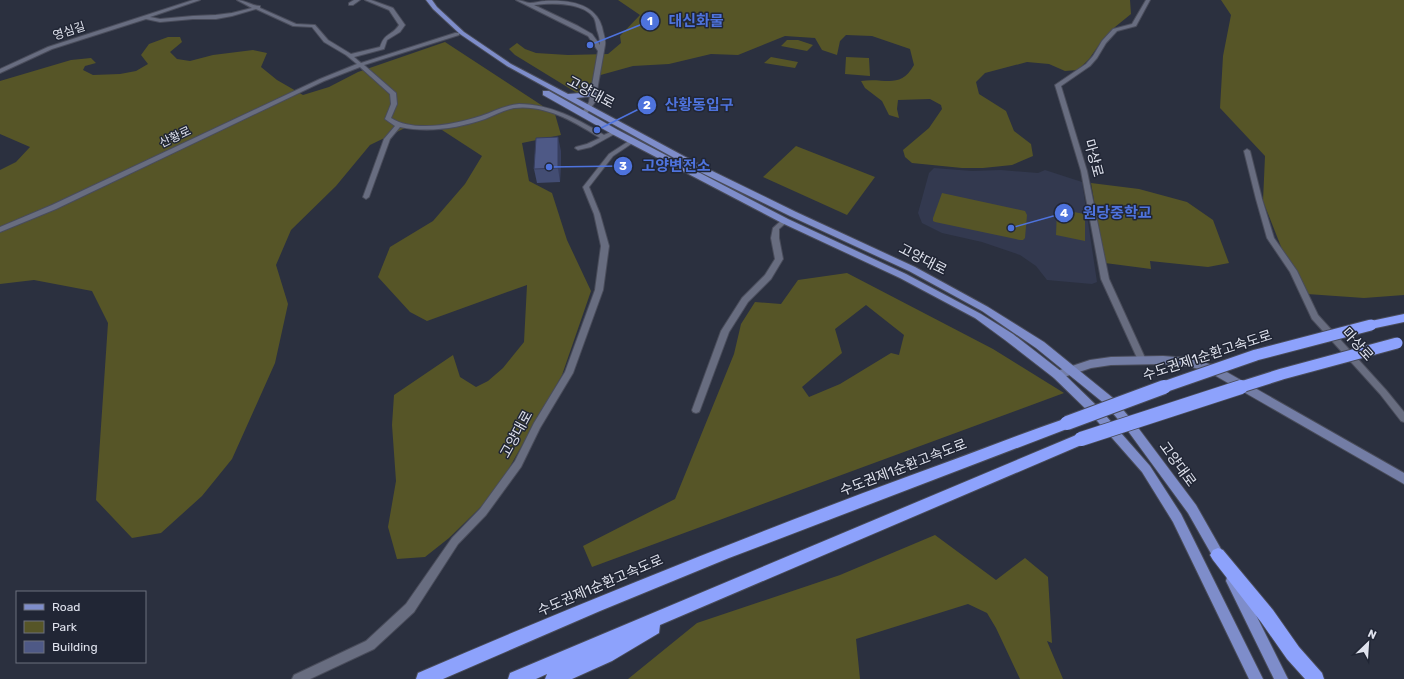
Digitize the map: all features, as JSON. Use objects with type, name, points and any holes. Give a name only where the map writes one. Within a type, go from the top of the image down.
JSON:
[{"type":"highway","name":"수도권제1순환고속도로","points":[[424,679],[516,638],[769,535],[1147,393],[1256,355],[1371,325],[1404,318]]},
{"type":"highway","points":[[516,679],[1081,439],[1282,374],[1400,343]]},
{"type":"highway","points":[[1218,555],[1267,616],[1293,653],[1316,679]]},
{"type":"highway","points":[[553,679],[606,655],[695,602]]},
{"type":"main road","name":"고양대로","points":[[422,0],[457,34],[488,59],[700,169],[912,269],[950,289],[1012,326],[1040,345],[1109,401],[1132,428],[1192,509],[1218,555],[1281,679]]},
{"type":"main road","name":"고양대로","points":[[429,0],[435,8],[462,33],[483,48],[509,65],[565,96],[615,132],[785,221],[903,276],[978,316],[1058,374],[1095,411],[1146,469],[1177,518],[1256,679]]},
{"type":"main road","points":[[565,96],[592,94]]},
{"type":"street","name":"영심길","points":[[0,71],[50,48],[198,0]]},
{"type":"street","points":[[239,0],[258,7],[264,12],[282,17],[295,25],[313,26],[326,40],[351,56],[393,93],[394,104],[388,119],[399,125],[422,127],[468,122],[518,106],[531,107],[558,113],[573,119],[604,138]]},
{"type":"street","points":[[351,4],[358,0]]},
{"type":"street","points":[[351,56],[382,48],[385,39],[398,31],[402,25],[391,10],[367,0]]},
{"type":"street","points":[[518,0],[590,35],[601,51]]},
{"type":"street","name":"마상로","points":[[1142,360],[1105,279],[1084,171],[1058,85],[1088,66],[1096,57],[1104,42],[1115,30],[1134,25],[1138,14],[1148,0]]},
{"type":"street","points":[[529,5],[544,1],[570,3],[593,14],[597,19],[604,39],[592,94],[592,102],[586,111]]},
{"type":"street","name":"영심길","points":[[146,17],[150,20],[160,21],[214,17],[245,12],[258,7]]},
{"type":"street","name":"산황로","points":[[0,230],[61,203],[322,80],[360,65],[457,34]]},
{"type":"street","points":[[366,197],[386,139],[399,125]]},
{"type":"street","points":[[578,148],[589,146],[615,132]]},
{"type":"street","name":"고양대로","points":[[298,679],[370,645],[410,608],[455,541],[483,512],[518,464],[537,426],[569,373],[599,290],[605,246],[597,214],[586,187],[611,155],[632,141]]},
{"type":"street","name":"마상로","points":[[1247,151],[1271,238],[1293,271],[1315,317],[1384,392],[1404,418]]},
{"type":"street","points":[[696,410],[725,330],[745,300],[768,277],[779,259],[775,238],[776,228],[785,221]]},
{"type":"street","points":[[1058,374],[1090,364],[1111,361],[1163,360],[1188,362],[1212,369],[1404,479]]},
{"type":"shaded area","points":[[934,168],[972,171],[1001,170],[1038,173],[1045,170],[1082,182],[1097,282],[1092,284],[1047,280],[1036,266],[1020,255],[982,242],[942,233],[922,223],[918,213],[929,173]]},
{"type":"green space","points":[[618,0],[1130,0],[1131,14],[1115,27],[1078,70],[1065,71],[1049,64],[1027,62],[985,73],[976,82],[979,94],[1006,111],[1014,131],[1031,144],[1033,156],[1012,165],[983,168],[962,168],[912,163],[905,157],[903,150],[929,128],[942,109],[941,105],[930,99],[898,100],[897,109],[899,118],[889,115],[882,101],[865,88],[861,81],[897,80],[909,73],[914,65],[910,49],[872,36],[846,35],[840,41],[837,55],[822,50],[815,38],[785,36],[738,55],[711,54],[669,64],[633,66],[597,76],[590,90],[577,93],[515,55],[509,49],[517,43],[525,49],[536,53],[568,55],[608,54],[621,43],[620,36],[640,15]]},
{"type":"green space","points":[[1221,0],[1404,0],[1404,295],[1364,298],[1307,294],[1293,277],[1263,201],[1265,156],[1220,108],[1223,56],[1231,15]]},
{"type":"green space","points":[[168,37],[180,37],[182,42],[170,52],[177,59],[190,61],[213,55],[253,50],[267,53],[261,67],[277,80],[303,95],[329,87],[358,72],[445,42],[555,114],[561,135],[522,143],[529,181],[552,193],[567,240],[591,291],[562,375],[495,493],[449,538],[425,557],[397,559],[388,527],[396,481],[392,425],[394,395],[453,355],[460,377],[476,387],[488,381],[503,368],[524,342],[527,285],[427,321],[410,312],[378,277],[390,247],[433,221],[465,184],[482,156],[442,130],[405,128],[370,145],[336,186],[291,230],[276,265],[288,304],[275,363],[232,459],[202,496],[161,533],[132,538],[96,500],[108,323],[92,291],[34,280],[0,284],[0,170],[16,162],[30,147],[0,134],[0,81],[71,60],[91,58],[96,63],[85,66],[83,70],[93,75],[120,74],[136,71],[148,64],[141,55],[149,44]]},
{"type":"green space","points":[[787,40],[798,40],[813,45],[807,51],[781,46]]},
{"type":"green space","points":[[771,57],[798,62],[795,68],[764,63]]},
{"type":"green space","points":[[846,57],[869,58],[870,76],[845,74]]},
{"type":"green space","points":[[796,146],[875,177],[847,215],[763,177]]},
{"type":"green space","points":[[1091,183],[1139,189],[1187,202],[1213,220],[1229,263],[1208,267],[1150,261],[1151,269],[1105,263]]},
{"type":"green space","points":[[942,193],[1025,211],[1027,215],[1025,238],[1020,240],[933,221]]},
{"type":"green space","points":[[1057,209],[1085,214],[1085,241],[1056,235]]},
{"type":"green space","points":[[847,273],[993,349],[1064,393],[592,567],[583,546],[675,499],[734,354],[741,324],[755,302],[781,304],[798,280]],"holes":[[[866,305],[904,335],[899,355],[891,353],[840,384],[809,397],[802,387],[842,353],[835,329]]]},
{"type":"green space","points":[[935,535],[996,580],[1025,558],[1048,577],[1052,643],[1047,641],[1063,679],[1020,679],[996,628],[987,613],[968,604],[856,639],[860,679],[628,679],[697,623],[840,575]]},
{"type":"building","points":[[558,137],[558,168],[534,169],[536,138]]},
{"type":"place","name":"대신화물","points":[[590,45]]},
{"type":"place","name":"산황동입구","points":[[597,130]]},
{"type":"place","name":"고양변전소","points":[[549,167]]},
{"type":"place","name":"원당중학교","points":[[1011,228]]}]
